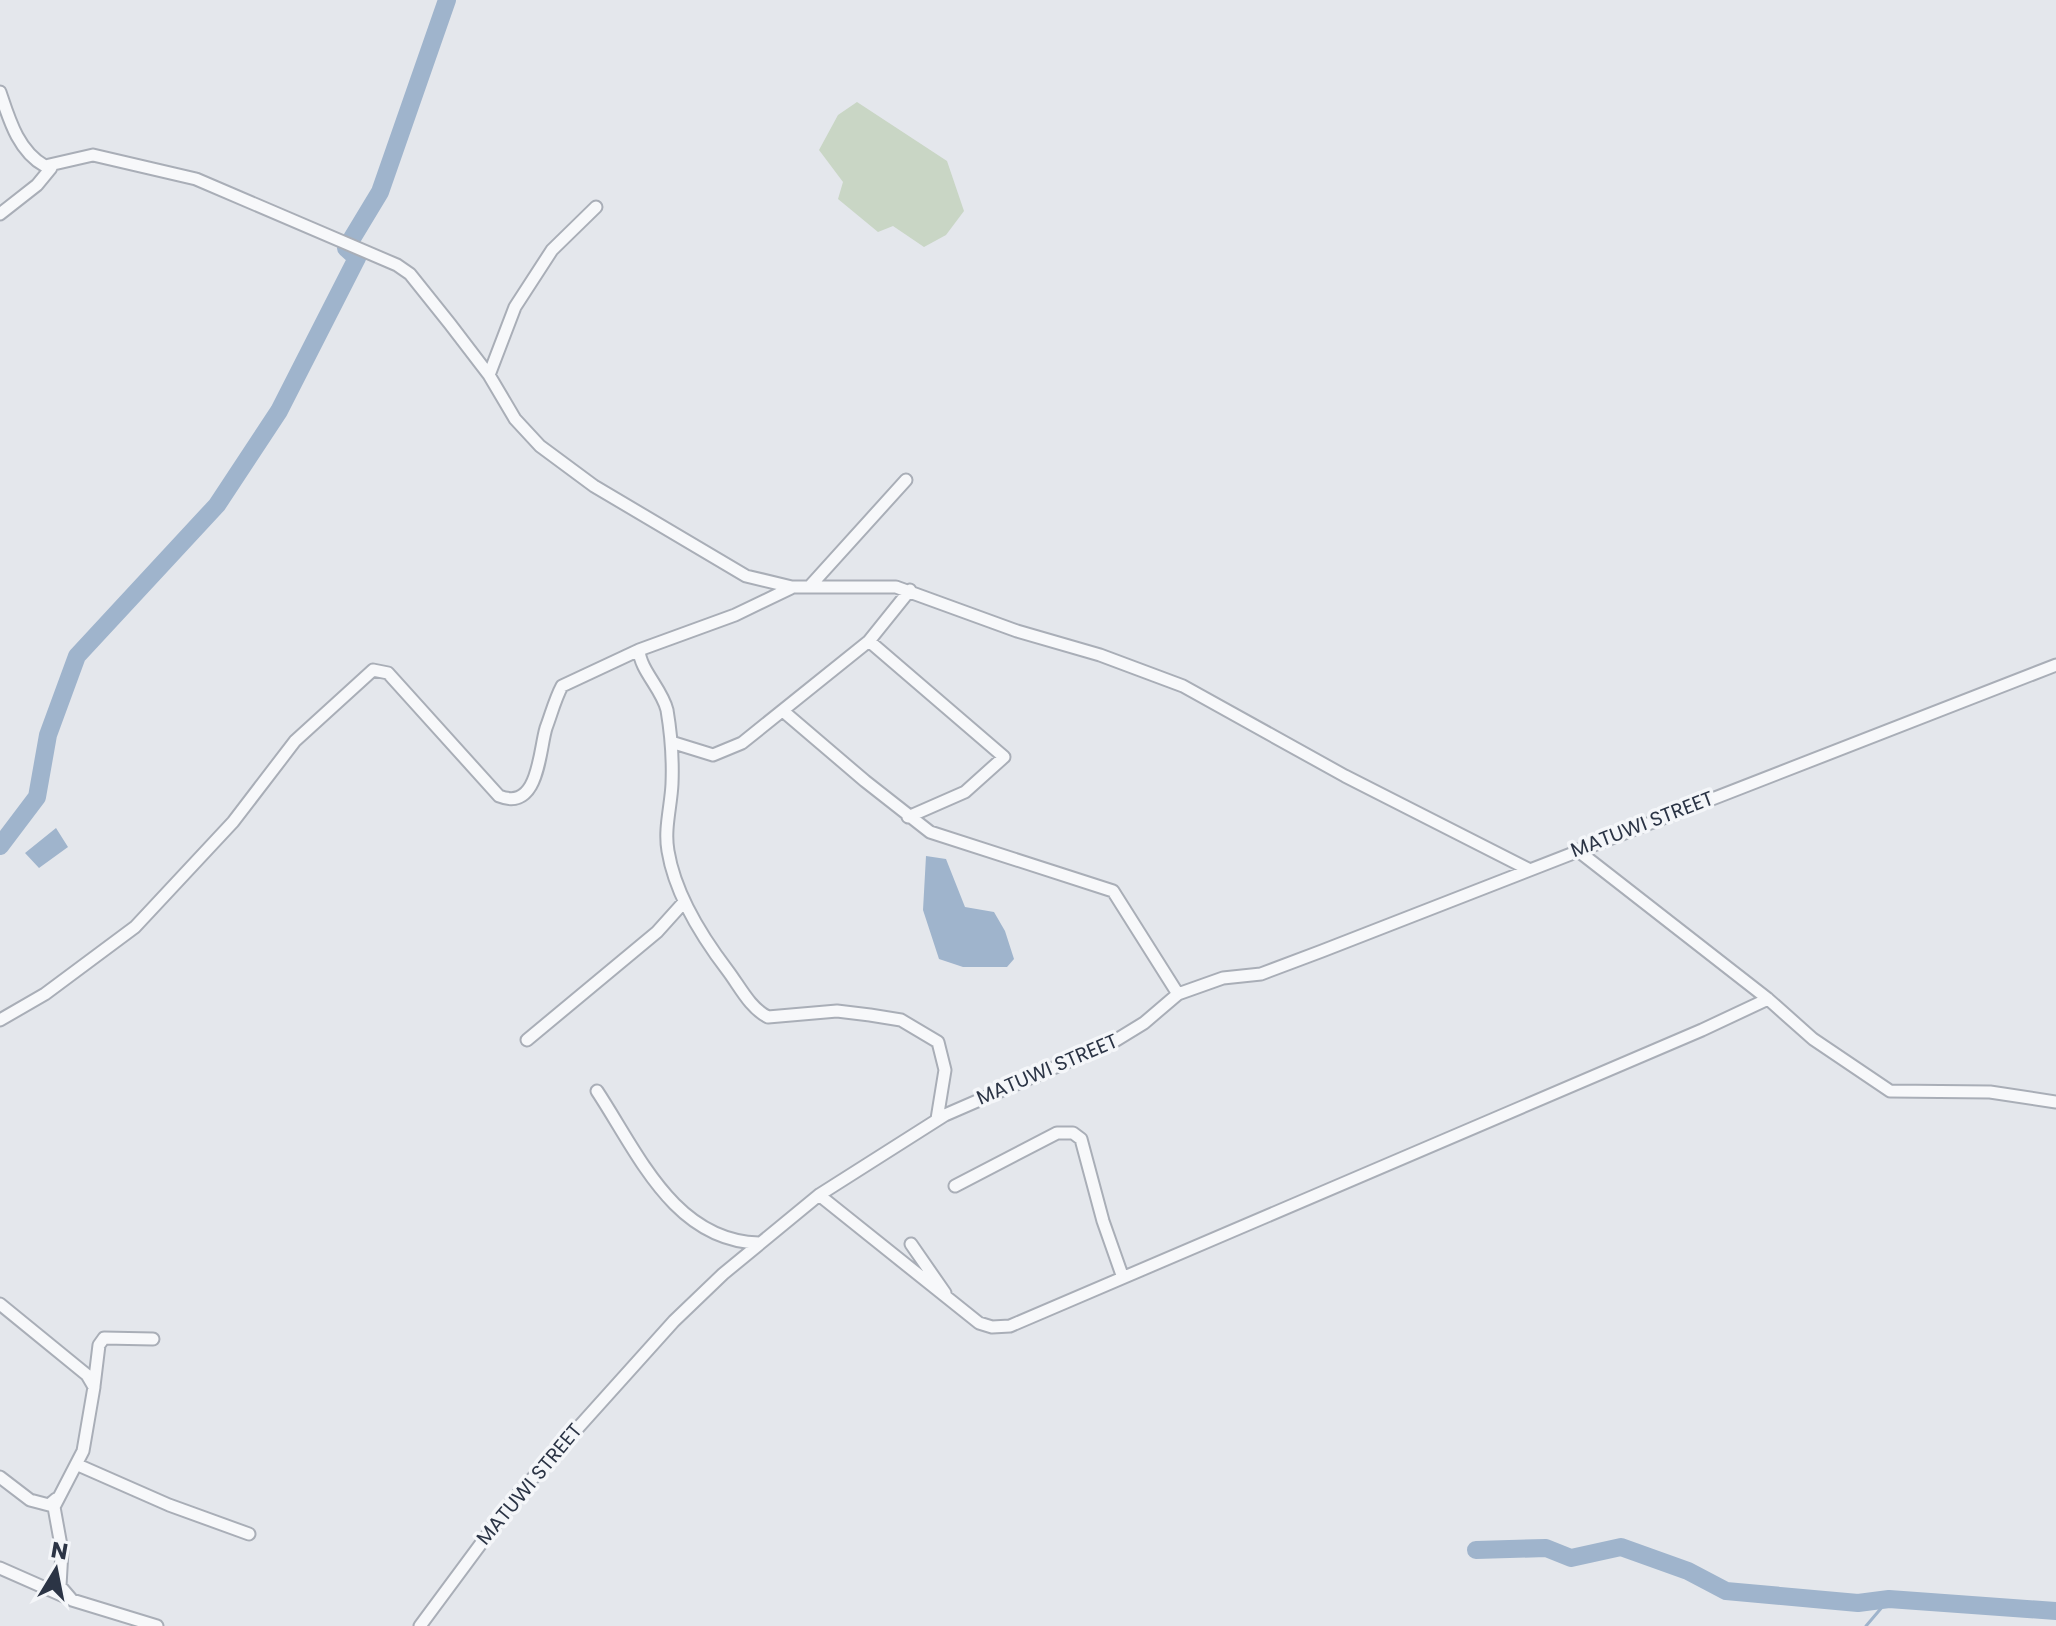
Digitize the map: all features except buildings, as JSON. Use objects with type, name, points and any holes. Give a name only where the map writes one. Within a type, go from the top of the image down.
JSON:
[{"type":"street","points":[[0,92],[29,155],[51,168]]},
{"type":"street","points":[[0,214],[37,185],[51,168],[93,155],[196,179],[383,257],[410,274],[489,375],[515,419],[571,471],[746,576],[792,587],[811,585],[910,590],[982,620],[1100,655],[1183,686],[1345,776],[1528,869]]},
{"type":"street","points":[[489,375],[515,307],[552,250],[596,207]]},
{"type":"street","points":[[811,585],[906,480]]},
{"type":"street","points":[[0,1020],[45,994],[135,927],[233,822],[295,741],[373,670],[388,673],[499,796],[509,800],[521,796],[538,773],[546,728],[562,686],[639,650],[735,615],[792,587]]},
{"type":"street","points":[[671,742],[705,753],[724,753],[783,711],[869,641],[910,590]]},
{"type":"street","points":[[869,641],[1004,757],[965,792],[908,817]]},
{"type":"street","points":[[639,650],[640,658],[661,693],[671,742],[668,850],[684,902],[720,961],[757,1012],[768,1017],[837,1011],[901,1020],[938,1042],[945,1070],[937,1119]]},
{"type":"street","name":"MATUWI STREET","points":[[420,1626],[471,1554],[558,1448],[674,1321],[759,1243],[819,1195],[937,1119],[1113,1042],[1144,1023],[1178,994],[1223,978],[1261,974],[2056,665]]},
{"type":"street","points":[[783,711],[908,817],[930,832],[1113,891],[1178,994]]},
{"type":"street","points":[[1577,850],[1768,999],[1813,1039],[1890,1091],[1990,1092],[2056,1102]]},
{"type":"street","points":[[527,1040],[657,932],[684,902]]},
{"type":"street","points":[[819,1195],[979,1323],[992,1327],[1010,1326],[1122,1275],[1601,1074],[1768,999]]},
{"type":"street","points":[[597,1091],[657,1185],[685,1217],[723,1237],[759,1243]]},
{"type":"street","points":[[955,1186],[1057,1133],[1073,1133],[1081,1139],[1103,1221],[1122,1275]]},
{"type":"street","points":[[911,1244],[951,1303]]},
{"type":"street","points":[[0,1304],[87,1375],[94,1387]]},
{"type":"street","points":[[0,1477],[37,1504],[49,1505],[78,1465],[99,1345],[104,1338],[153,1339]]},
{"type":"street","points":[[78,1465],[249,1534]]},
{"type":"street","points":[[56,1498],[54,1515],[62,1557],[60,1586],[72,1600]]},
{"type":"street","points":[[0,1568],[72,1600],[157,1626]]},
{"type":"green space","points":[[857,102],[947,161],[964,211],[946,235],[924,247],[893,226],[878,232],[838,199],[843,182],[819,150],[838,115]]},
{"type":"water","points":[[56,828],[68,847],[39,868],[25,853]]},
{"type":"water","points":[[926,856],[946,859],[965,907],[994,912],[1005,931],[1014,959],[1007,967],[963,967],[939,959],[923,910]]},
{"type":"waterway","points":[[351,240],[380,192],[447,0]]},
{"type":"waterway","points":[[0,846],[37,797],[48,735],[77,656],[217,505],[279,411],[357,258],[346,248]]},
{"type":"waterway","points":[[1476,1550],[1546,1548],[1571,1558],[1621,1547],[1688,1571],[1726,1591],[1858,1603],[1889,1599],[2056,1611]]},
{"type":"waterway","points":[[1866,1626],[1889,1599]]}]
